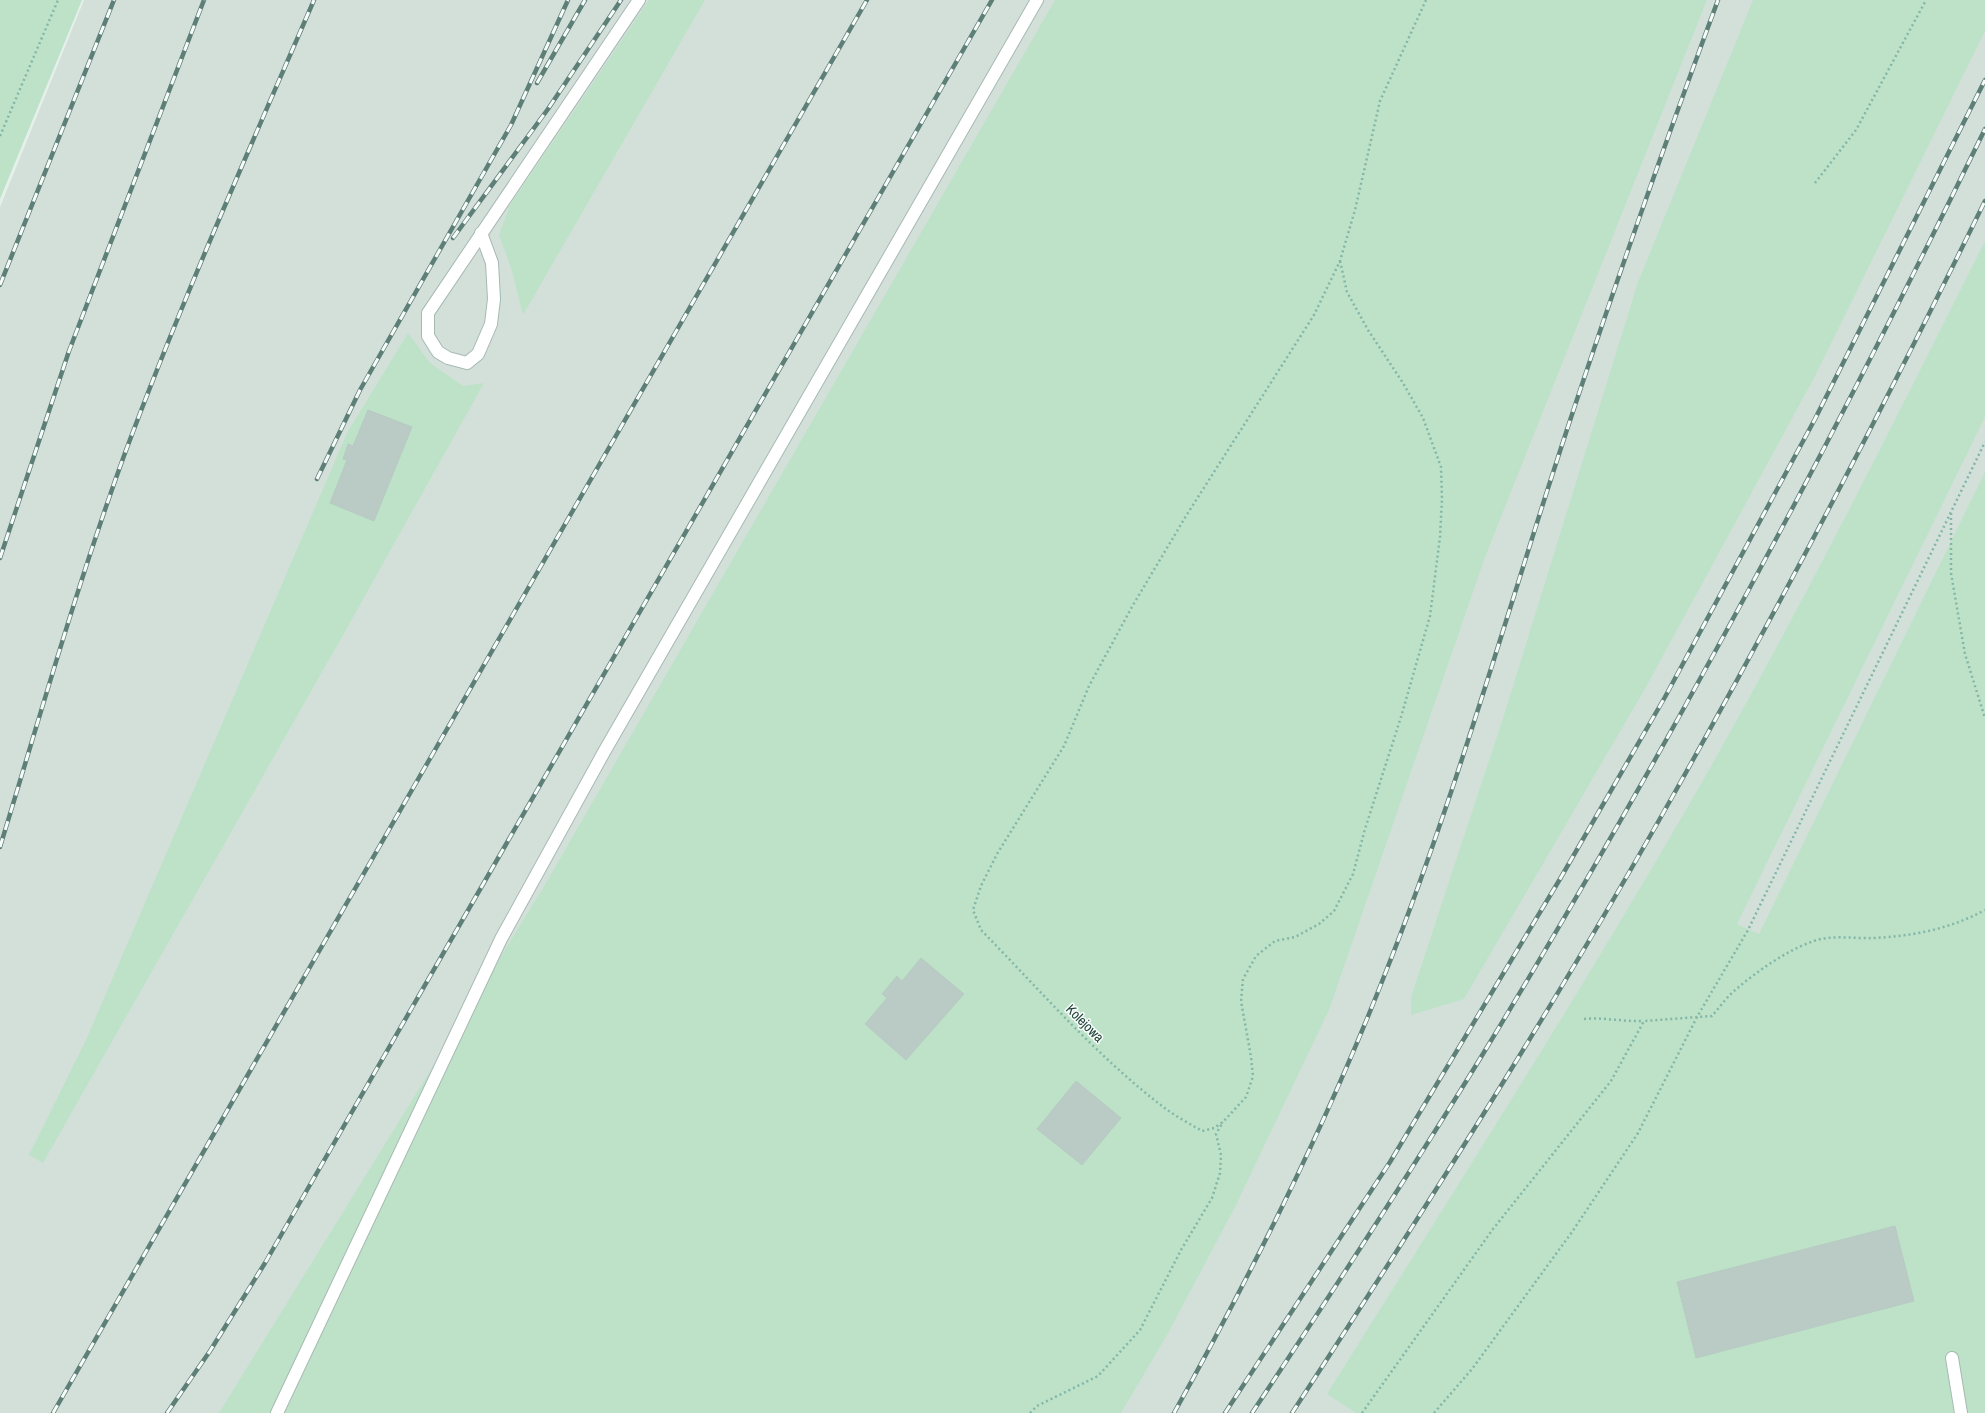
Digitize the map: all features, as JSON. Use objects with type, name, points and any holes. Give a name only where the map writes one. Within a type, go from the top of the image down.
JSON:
[{"type":"lane","points":[[481,233],[492,263],[494,299],[491,324],[481,348],[478,354],[466,363],[448,358],[438,352],[428,336],[428,313],[481,233],[639,0]]},
{"type":"lane","points":[[277,1413],[501,939],[604,752],[1037,0]]},
{"type":"lane","points":[[1952,1358],[1961,1413]]},
{"type":"path","points":[[0,136],[58,0]]},
{"type":"path","points":[[1030,1413],[1037,1406],[1098,1376],[1140,1330],[1174,1264],[1212,1198],[1220,1173],[1221,1161],[1216,1134],[1224,1122],[1246,1097],[1253,1076],[1241,1001],[1243,979],[1256,956],[1275,941],[1295,937],[1320,924],[1334,911],[1350,880],[1430,616],[1440,537],[1442,499],[1441,467],[1423,418],[1403,383],[1368,330],[1347,292],[1340,261],[1355,210],[1380,101],[1426,0]]},
{"type":"path","points":[[1815,183],[1856,130],[1926,0]]},
{"type":"path","name":"Kolejowa","points":[[1224,1122],[1214,1128],[1202,1131],[1167,1110],[1122,1074],[1074,1028],[981,930],[973,910],[981,886],[997,854],[1064,746],[1089,686],[1133,605],[1186,516],[1314,315],[1340,261]]},
{"type":"path","points":[[1434,1413],[1472,1369],[1572,1232],[1638,1132],[1698,1017],[1748,930],[1985,442]]},
{"type":"path","points":[[1951,513],[1951,574],[1965,654],[1985,718]]},
{"type":"path","points":[[1584,1019],[1595,1018],[1626,1022],[1678,1020],[1712,1016],[1734,992],[1755,975],[1783,956],[1812,941],[1848,937],[1872,938],[1916,935],[1969,919],[1985,910]]},
{"type":"path","points":[[1362,1413],[1493,1230],[1611,1080],[1644,1021]]},
{"type":"shaded area","points":[[84,0],[1985,0],[1985,1413],[0,1413],[0,207]]},
{"type":"green space","points":[[0,0],[82,0],[0,199]]},
{"type":"green space","points":[[649,0],[705,0],[523,315],[511,268],[499,235],[510,205]]},
{"type":"green space","points":[[1055,0],[1707,0],[1485,557],[1329,1010],[1235,1207],[1167,1335],[1121,1413],[219,1413],[543,888]]},
{"type":"green space","points":[[1753,0],[1985,0],[1985,31],[1814,378],[1646,687],[1464,999],[1411,1015],[1411,997],[1504,715],[1638,282]]},
{"type":"green space","points":[[1985,241],[1985,417],[1737,924],[1759,934],[1985,472],[1985,1413],[1356,1413],[1327,1394],[1554,1030],[1687,808],[1727,738],[1803,598],[1877,456]]},
{"type":"green space","points":[[408,333],[430,363],[463,386],[484,383],[347,628],[43,1163],[29,1155],[86,1040],[347,433]]},
{"type":"building","points":[[368,410],[412,427],[374,521],[330,503],[347,460],[343,459],[348,444],[353,446]]},
{"type":"building","points":[[921,958],[964,994],[906,1060],[865,1024],[887,998],[882,994],[897,976],[902,981]]},
{"type":"building","points":[[1076,1081],[1121,1118],[1082,1165],[1037,1129]]},
{"type":"building","points":[[1895,1226],[1914,1301],[1696,1358],[1677,1282]]},
{"type":"railway","points":[[0,285],[114,0]]},
{"type":"railway","points":[[0,558],[69,351],[204,0]]},
{"type":"railway","points":[[0,847],[75,600],[125,453],[169,339],[314,0]]},
{"type":"railway","points":[[317,479],[360,390],[511,125],[568,0]]},
{"type":"railway","points":[[537,83],[585,0]]},
{"type":"railway","points":[[453,238],[548,109],[621,0]]},
{"type":"railway","points":[[53,1413],[867,0]]},
{"type":"railway","points":[[167,1413],[210,1351],[265,1263],[992,0]]},
{"type":"railway","points":[[1174,1413],[1232,1306],[1287,1197],[1338,1086],[1385,974],[1451,791],[1610,300],[1718,0]]},
{"type":"railway","points":[[1225,1413],[1390,1162],[1560,879],[1665,697],[1815,419],[1985,80]]},
{"type":"railway","points":[[1252,1413],[1372,1230],[1460,1091],[1556,932],[1621,820],[1748,592],[1809,477],[1869,362],[1985,129]]},
{"type":"railway","points":[[1292,1413],[1489,1106],[1584,950],[1630,871],[1756,646],[1873,425],[1985,201]]}]
